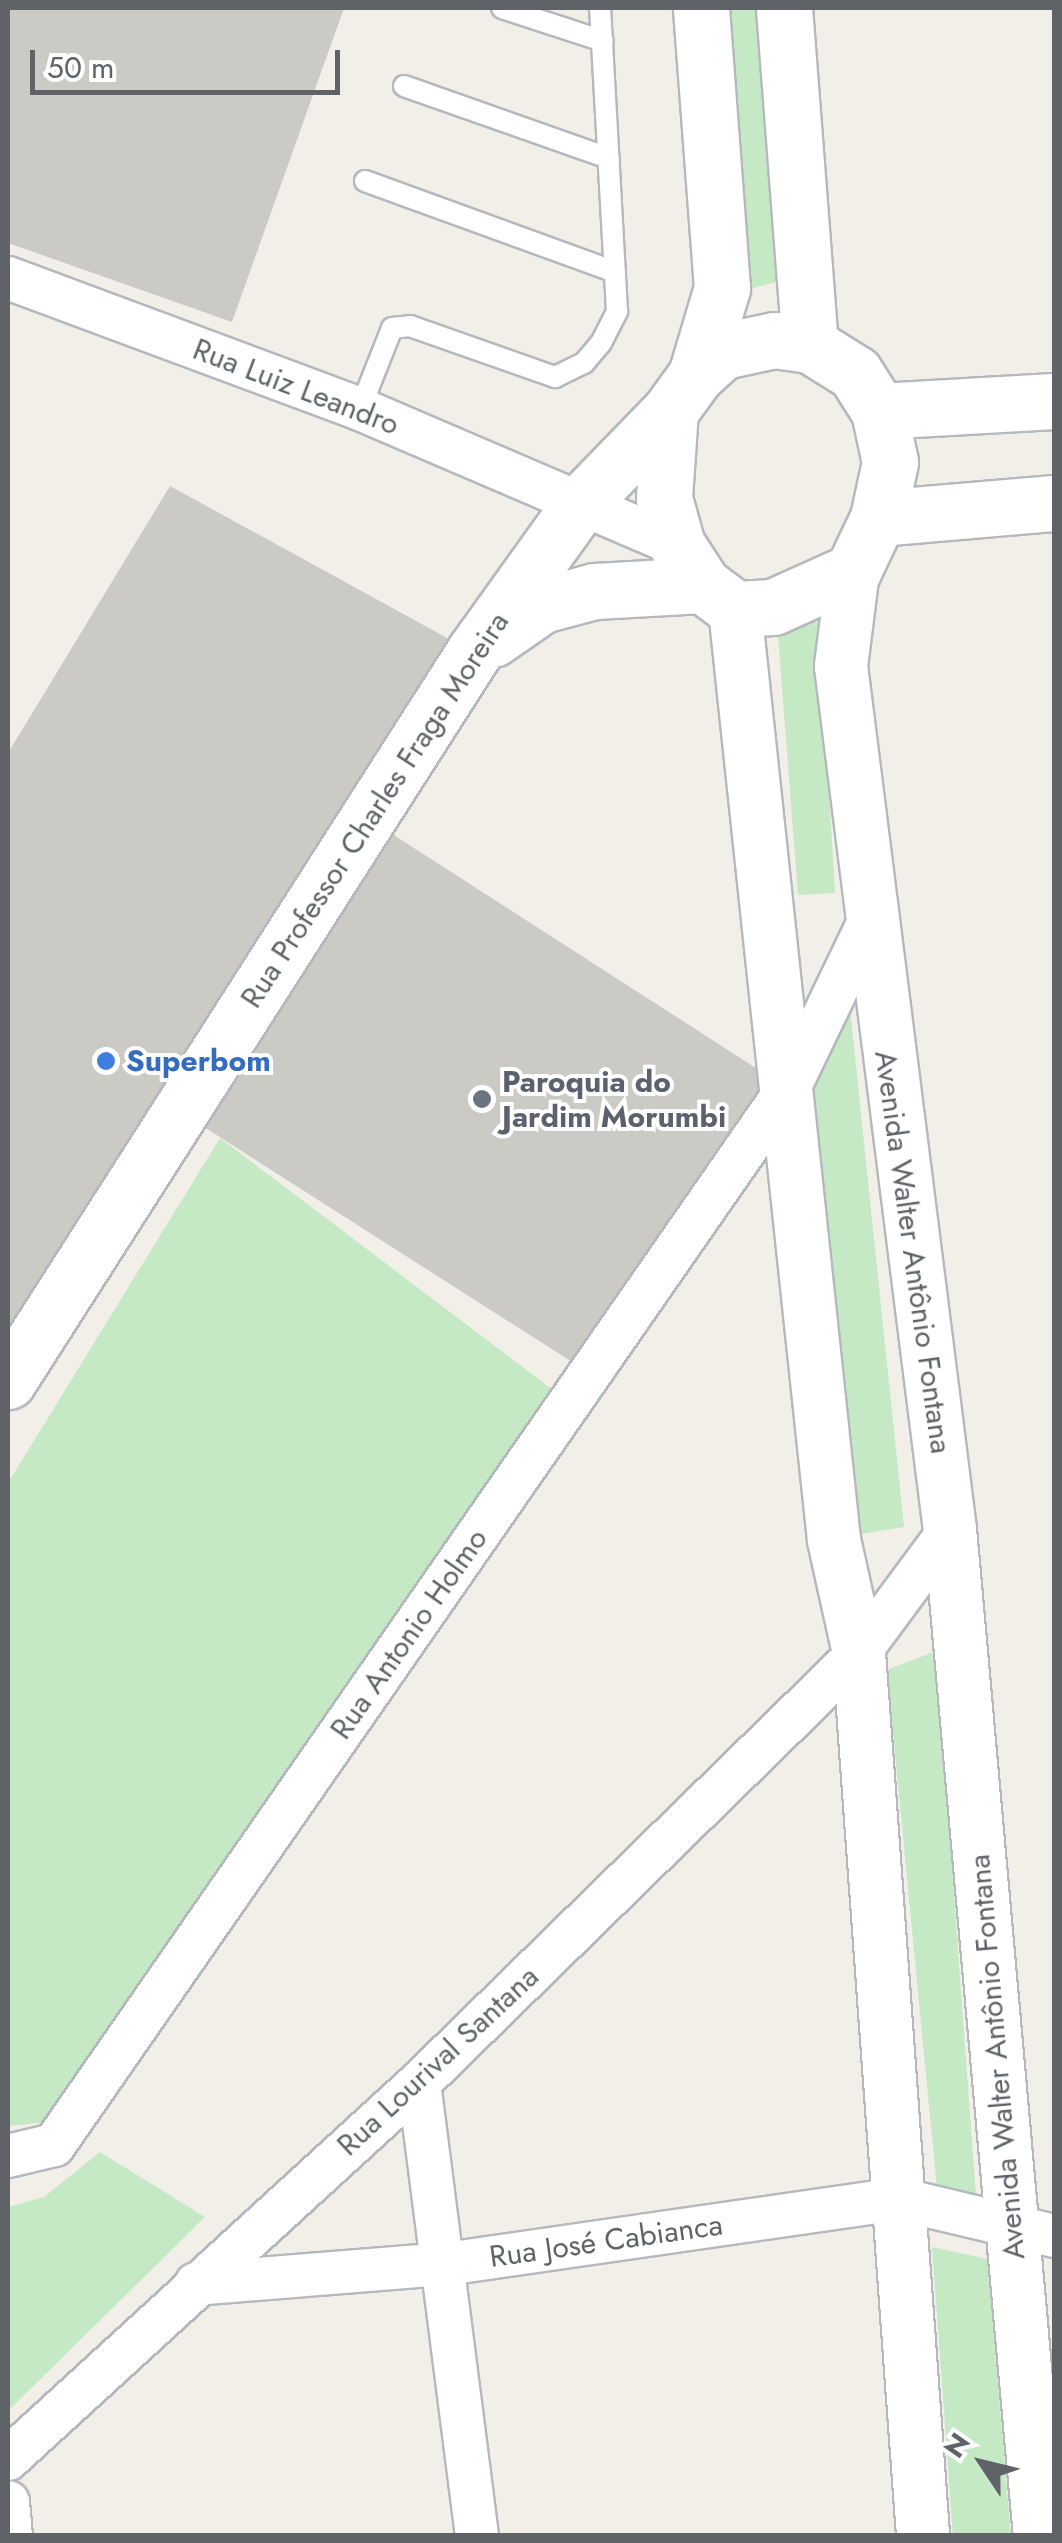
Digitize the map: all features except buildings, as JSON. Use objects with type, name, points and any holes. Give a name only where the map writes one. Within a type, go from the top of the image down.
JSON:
[{"type":"main road","points":[[701,8],[722,288],[683,393],[664,498],[705,580]]},
{"type":"main road","points":[[784,8],[810,345]]},
{"type":"main road","name":"Rua Professor Charles Fraga Moreira","points":[[8,1380],[474,652],[580,504],[683,393],[741,346],[810,345]]},
{"type":"main road","name":"Avenida Walter Antônio Fontana","points":[[810,345],[855,373],[879,412],[890,462],[878,518],[853,571]]},
{"type":"main road","points":[[879,412],[1054,401]]},
{"type":"main road","points":[[878,518],[1054,503]]},
{"type":"main road","points":[[474,652],[542,605],[595,591],[705,580],[773,607],[853,571]]},
{"type":"street","name":"Rua Luiz Leandro","points":[[8,278],[360,409],[580,504],[705,580]]},
{"type":"street","name":"Avenida Walter Antônio Fontana","points":[[853,571],[842,666],[868,924],[950,1530],[1033,2230],[1040,2536]]},
{"type":"street","points":[[705,580],[791,1084],[834,1540],[859,1653],[923,2536]]},
{"type":"street","name":"Rua Antonio Holmo","points":[[8,2156],[54,2144],[791,1084],[868,924]]},
{"type":"street","name":"Rua Lourival Santana","points":[[8,2459],[419,2083],[859,1653],[950,1530]]},
{"type":"street","points":[[419,2083],[446,2264],[477,2536]]},
{"type":"street","name":"Rua José Cabianca","points":[[196,2284],[446,2264],[899,2198],[1033,2230]]},
{"type":"street","points":[[8,2502],[11,2536]]},
{"type":"lane","points":[[502,8],[603,41]]},
{"type":"lane","points":[[360,409],[392,328],[410,326],[555,377],[584,363],[618,311],[600,8]]},
{"type":"lane","points":[[404,86],[609,158]]},
{"type":"lane","points":[[365,182],[615,272]]},
{"type":"green space","points":[[730,8],[759,8],[792,278],[733,293]]},
{"type":"green space","points":[[827,604],[821,660],[835,893],[798,895],[777,623]]},
{"type":"green space","points":[[848,989],[904,1527],[843,1537],[808,1065]]},
{"type":"green space","points":[[220,1138],[557,1393],[49,2122],[8,2126],[8,1483]]},
{"type":"green space","points":[[936,1651],[976,2196],[937,2189],[887,1670]]},
{"type":"green space","points":[[100,2152],[205,2217],[8,2411],[8,2207],[44,2197]]},
{"type":"green space","points":[[932,2247],[987,2259],[1011,2535],[953,2535]]},
{"type":"place","name":"Superbom","points":[[106,1061]]},
{"type":"place","name":"Paroquia do Jardim Morumbi","points":[[482,1099]]}]
